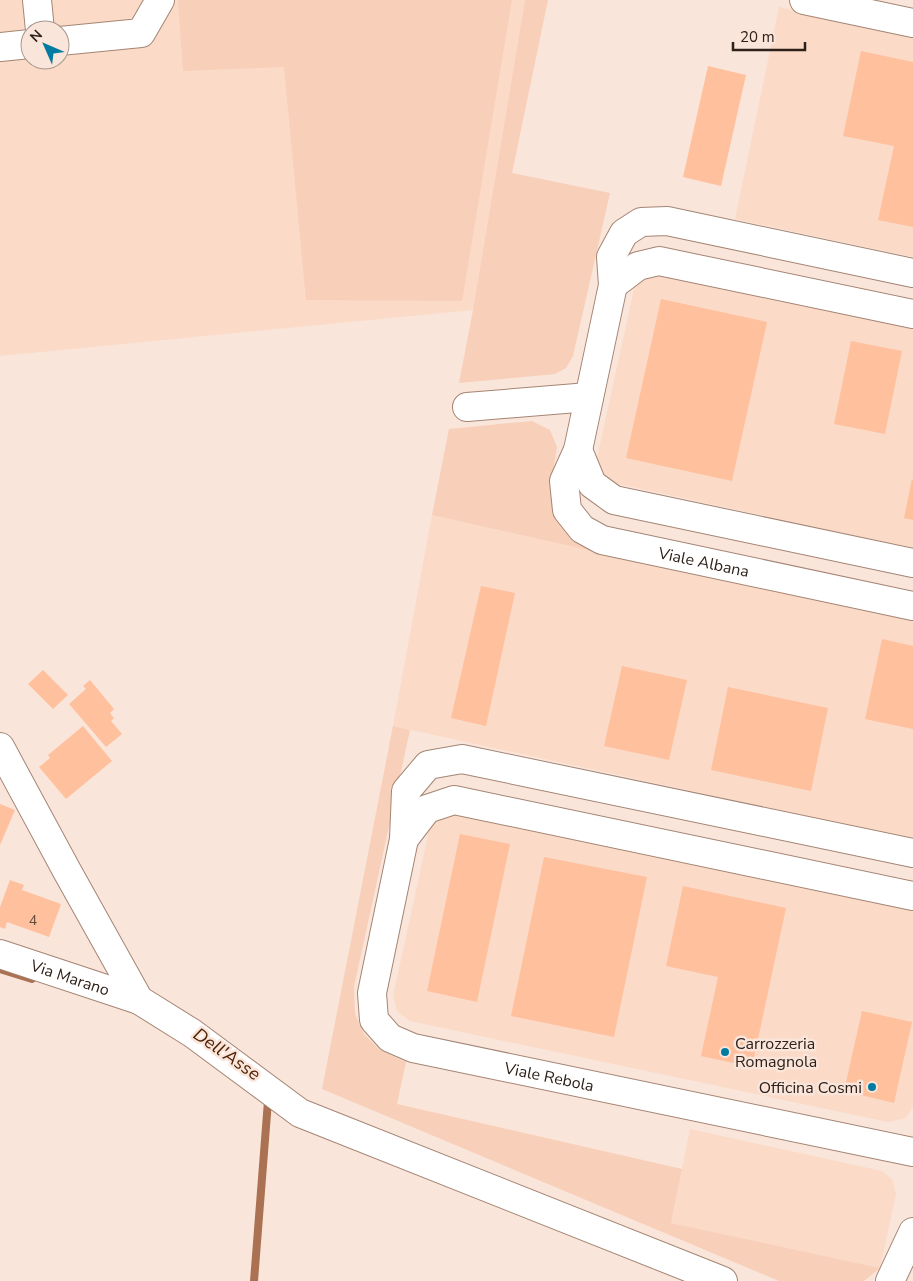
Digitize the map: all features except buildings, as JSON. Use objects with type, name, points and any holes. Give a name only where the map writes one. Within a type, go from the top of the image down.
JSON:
[{"type":"street","points":[[37,0],[39,20]]},
{"type":"street","points":[[70,40],[141,33],[160,0]]},
{"type":"street","points":[[804,0],[913,23]]},
{"type":"street","points":[[0,47],[20,45]]},
{"type":"street","name":"Viale Albana","points":[[913,273],[667,221],[641,222],[624,233],[611,257],[613,285],[578,450],[564,481],[567,510],[582,529],[602,540],[913,606]]},
{"type":"street","points":[[613,285],[638,266],[659,261],[913,314]]},
{"type":"street","points":[[467,407],[589,397]]},
{"type":"street","points":[[578,450],[592,484],[614,500],[913,563]]},
{"type":"street","points":[[0,747],[66,871],[139,1000],[192,1033],[300,1113],[723,1281]]},
{"type":"street","name":"Viale Rebola","points":[[913,853],[462,759],[428,765],[406,791],[404,839],[372,992],[374,1020],[390,1038],[413,1048],[913,1152]]},
{"type":"street","name":"Viale Rebola","points":[[404,839],[427,809],[454,800],[913,896]]},
{"type":"street","name":"Via Marano","points":[[0,954],[139,1000]]},
{"type":"street","points":[[890,1281],[913,1232]]},
{"type":"shaded area","points":[[0,0],[525,0],[473,310],[0,356]]},
{"type":"shaded area","points":[[178,0],[512,0],[462,301],[306,300],[284,67],[183,71]]},
{"type":"shaded area","points":[[525,0],[548,0],[512,173],[610,193],[573,356],[566,368],[555,374],[459,383],[473,310]]},
{"type":"shaded area","points":[[779,7],[913,37],[913,257],[735,219]]},
{"type":"shaded area","points":[[655,273],[913,329],[913,548],[614,483],[601,474],[597,458],[634,289],[643,277]]},
{"type":"shaded area","points":[[532,421],[550,430],[557,447],[551,484],[552,510],[566,530],[593,551],[432,515],[449,429]]},
{"type":"shaded area","points":[[432,515],[913,620],[913,839],[393,726]]},
{"type":"shaded area","points":[[393,726],[410,730],[354,987],[355,1014],[364,1034],[380,1050],[406,1062],[397,1104],[682,1169],[671,1223],[880,1268],[864,1281],[779,1281],[322,1089]]},
{"type":"shaded area","points":[[451,811],[913,908],[913,1106],[906,1118],[888,1122],[410,1021],[397,1011],[393,996],[430,826],[439,815]]},
{"type":"shaded area","points":[[690,1129],[882,1171],[892,1179],[896,1194],[880,1268],[671,1223]]},
{"type":"waterway","name":"Dell'Asse","points":[[0,969],[32,979]]},
{"type":"waterway","name":"Dell'Asse","points":[[254,1281],[268,1101],[264,1098]]},
{"type":"place","name":"Carrozzeria Romagnola","points":[[725,1052]]},
{"type":"place","name":"Officina Cosmi","points":[[872,1087]]}]
